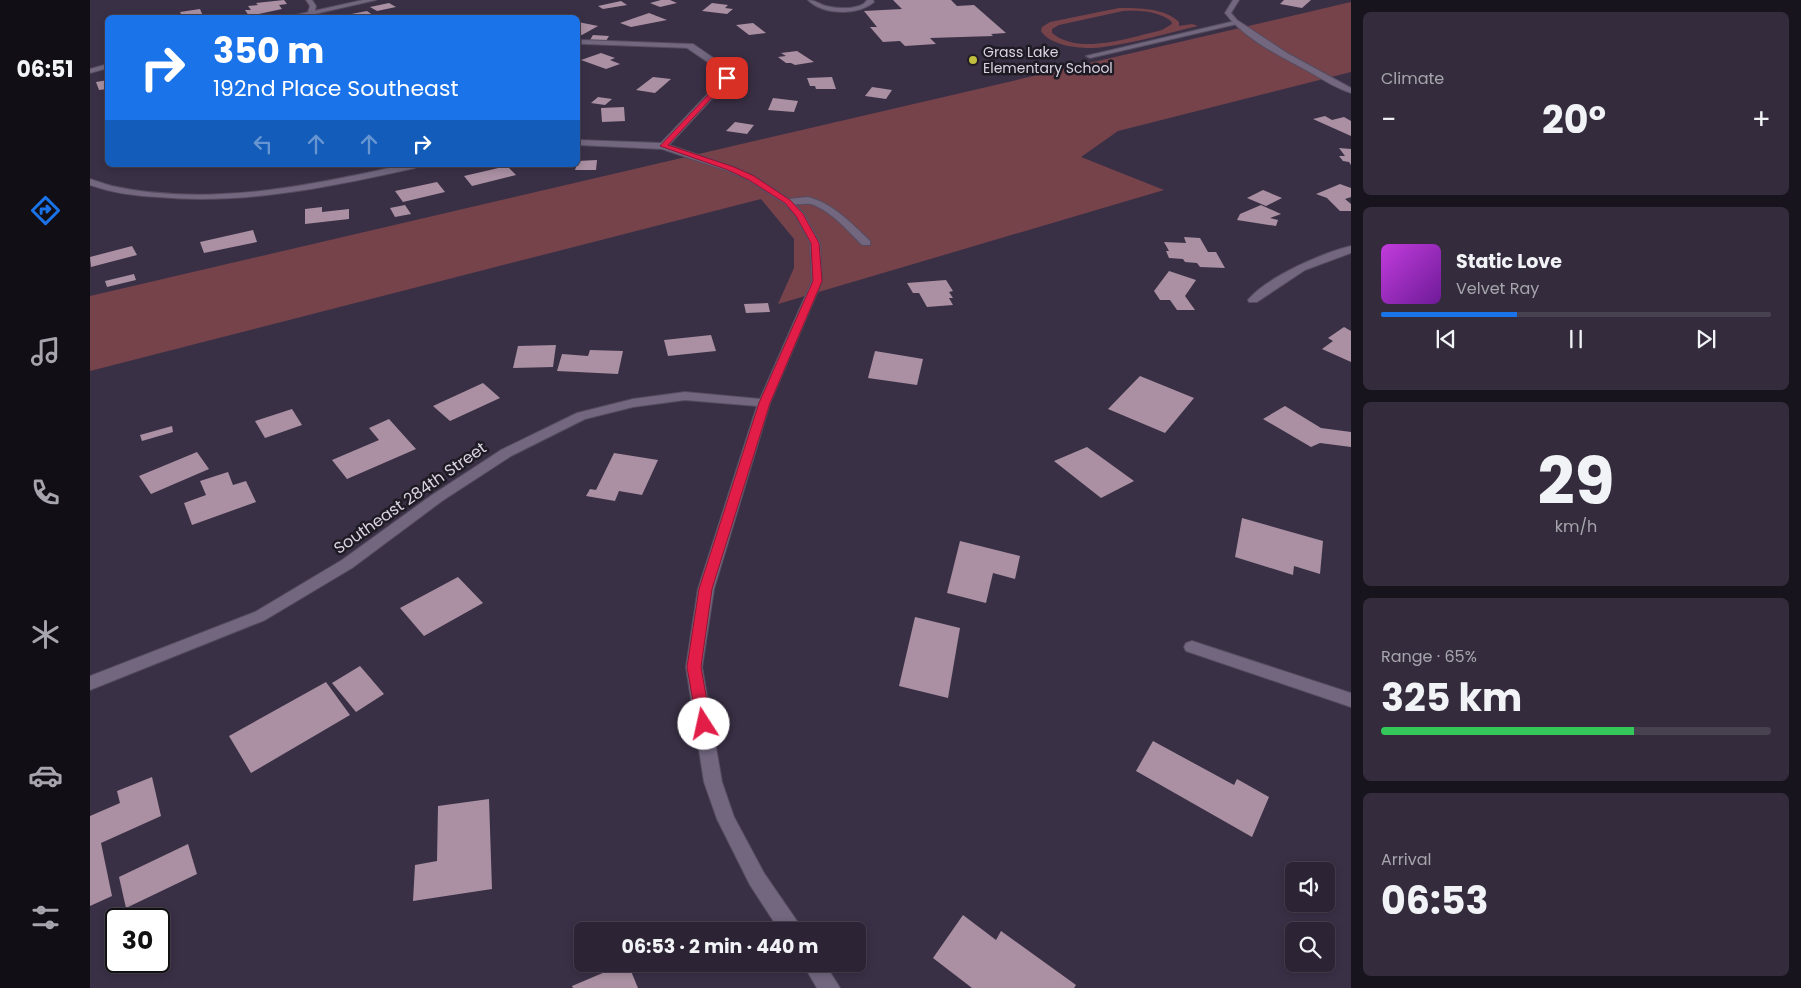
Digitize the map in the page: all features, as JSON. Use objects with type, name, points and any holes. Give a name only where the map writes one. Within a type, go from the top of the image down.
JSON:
[{"type":"street","points":[[308,0],[313,6],[310,15]]},
{"type":"street","points":[[310,15],[373,0]]},
{"type":"street","points":[[810,0],[819,7],[833,9],[864,7],[868,5],[870,0]]},
{"type":"street","points":[[1236,0],[1228,13],[1233,21],[1315,72],[1351,91]]},
{"type":"street","points":[[1090,56],[1233,21]]},
{"type":"street","points":[[584,42],[690,46],[725,70],[727,78],[663,146]]},
{"type":"street","points":[[90,72],[105,67]]},
{"type":"street","points":[[580,143],[663,146],[731,169],[751,178],[788,202],[799,214],[815,243],[817,281],[764,403],[706,589],[694,667],[713,782],[726,819],[756,879],[786,922]]},
{"type":"street","points":[[90,182],[110,189],[163,196],[245,196],[327,185],[406,167]]},
{"type":"street","points":[[788,202],[807,200],[815,202],[834,213],[866,243]]},
{"type":"street","points":[[1253,300],[1301,268],[1351,249]]},
{"type":"street","name":"Southeast 284th Street","points":[[90,683],[260,616],[347,564],[437,498],[506,453],[581,416],[633,403],[685,396],[764,403]]},
{"type":"street","points":[[1192,647],[1351,700]]},
{"type":"street","points":[[819,972],[830,988]]},
{"type":"shaded area","points":[[1351,2],[1351,72],[1118,131],[1081,157],[1164,190],[778,304],[794,268],[794,239],[761,199],[90,371],[90,296]]},
{"type":"shaded area","points":[[1119,8],[1135,8],[1167,14],[1179,22],[1179,26],[1192,24],[1198,26],[1127,43],[1088,48],[1069,46],[1053,41],[1041,31],[1042,27],[1050,22]],"holes":[[[1123,11],[1154,13],[1171,21],[1172,24],[1162,30],[1106,43],[1076,43],[1063,40],[1052,33],[1052,29],[1059,25]]]},
{"type":"building","points":[[284,0],[287,4],[279,5],[282,9],[248,15],[245,10],[251,10],[248,6],[258,5],[256,3]]},
{"type":"building","points":[[670,0],[677,3],[660,7],[650,3]]},
{"type":"building","points":[[893,0],[951,0],[957,6],[974,5],[1006,33],[991,34],[993,36],[930,38],[936,44],[905,46],[900,41],[883,42],[870,27],[877,27],[864,11],[902,9]]},
{"type":"building","points":[[1284,0],[1311,0],[1302,8],[1280,4]]},
{"type":"building","points":[[621,1],[627,5],[603,9],[598,6]]},
{"type":"building","points":[[389,3],[396,7],[377,11],[370,7]]},
{"type":"building","points":[[712,3],[728,5],[725,8],[733,9],[727,14],[702,11]]},
{"type":"building","points":[[200,9],[203,15],[182,15],[180,12]]},
{"type":"building","points":[[367,11],[373,15],[346,15]]},
{"type":"building","points":[[649,13],[667,20],[631,27],[620,23]]},
{"type":"building","points":[[580,22],[598,26],[580,34]]},
{"type":"building","points":[[753,23],[766,33],[749,35],[736,25]]},
{"type":"building","points":[[593,35],[609,36],[606,41],[590,40]]},
{"type":"building","points":[[797,51],[814,62],[795,65],[786,63],[778,57],[786,56],[781,53]]},
{"type":"building","points":[[601,53],[615,58],[610,60],[620,64],[606,69],[581,60]]},
{"type":"building","points":[[653,77],[671,79],[655,93],[636,90]]},
{"type":"building","points":[[832,77],[836,89],[816,89],[815,86],[810,86],[807,78]]},
{"type":"building","points":[[105,80],[105,89],[99,90],[96,82]]},
{"type":"building","points":[[872,87],[892,90],[886,99],[865,96]]},
{"type":"building","points":[[598,97],[612,99],[605,105],[591,103]]},
{"type":"building","points":[[773,98],[798,101],[794,112],[768,110]]},
{"type":"building","points":[[624,107],[625,121],[602,122],[601,108]]},
{"type":"building","points":[[1325,116],[1332,120],[1344,117],[1351,121],[1351,136],[1313,119]]},
{"type":"building","points":[[735,122],[754,125],[747,134],[726,131]]},
{"type":"building","points":[[1339,148],[1351,149],[1351,165],[1349,162],[1343,161],[1339,156],[1345,156]]},
{"type":"building","points":[[597,160],[596,170],[575,170],[576,167],[580,167],[580,161]]},
{"type":"building","points":[[503,167],[508,167],[516,175],[472,186],[464,176]]},
{"type":"building","points":[[437,182],[445,192],[403,202],[395,191]]},
{"type":"building","points":[[1340,184],[1351,188],[1351,197],[1345,199],[1351,204],[1351,211],[1340,211],[1327,198],[1316,194]]},
{"type":"building","points":[[1263,190],[1282,198],[1266,206],[1247,198]]},
{"type":"building","points":[[405,205],[411,214],[395,217],[390,208]]},
{"type":"building","points":[[1261,205],[1281,214],[1270,218],[1278,220],[1276,226],[1237,220],[1240,214]]},
{"type":"building","points":[[322,207],[322,212],[349,209],[349,219],[305,224],[305,209]]},
{"type":"building","points":[[253,230],[257,242],[204,253],[200,242]]},
{"type":"building","points":[[1184,237],[1200,238],[1208,252],[1216,252],[1225,268],[1200,267],[1197,263],[1169,258],[1166,251],[1169,251],[1164,242],[1186,243]]},
{"type":"building","points":[[132,246],[137,255],[91,267],[90,257]]},
{"type":"building","points":[[1169,271],[1196,280],[1185,296],[1195,310],[1177,310],[1170,300],[1160,300],[1154,291]]},
{"type":"building","points":[[134,274],[136,280],[107,287],[105,281]]},
{"type":"building","points":[[946,280],[953,291],[949,292],[953,298],[949,298],[953,305],[927,307],[919,293],[913,293],[907,283]]},
{"type":"building","points":[[768,303],[770,312],[746,313],[744,304]]},
{"type":"building","points":[[1344,327],[1351,331],[1351,362],[1322,349],[1333,341],[1328,338]]},
{"type":"building","points":[[711,335],[716,351],[668,356],[664,340]]},
{"type":"building","points":[[556,345],[553,367],[513,368],[518,346]]},
{"type":"building","points":[[590,350],[623,351],[618,374],[557,371],[562,354],[588,356]]},
{"type":"building","points":[[875,351],[923,359],[917,385],[868,378]]},
{"type":"building","points":[[1140,376],[1194,398],[1165,433],[1108,409]]},
{"type":"building","points":[[483,383],[500,398],[450,421],[433,406]]},
{"type":"building","points":[[1285,406],[1321,428],[1351,432],[1351,447],[1320,443],[1311,447],[1263,419]]},
{"type":"building","points":[[292,409],[302,425],[265,438],[255,421]]},
{"type":"building","points":[[389,419],[416,449],[347,479],[332,460],[379,440],[369,428]]},
{"type":"building","points":[[172,426],[173,432],[142,441],[140,435]]},
{"type":"building","points":[[1087,447],[1134,481],[1101,498],[1054,461]]},
{"type":"building","points":[[197,452],[209,469],[151,494],[139,476]]},
{"type":"building","points":[[614,453],[658,460],[642,495],[619,491],[615,501],[586,496],[590,489],[596,490]]},
{"type":"building","points":[[228,472],[233,485],[246,481],[256,502],[192,525],[184,503],[206,495],[200,481]]},
{"type":"building","points":[[1242,518],[1323,541],[1320,574],[1294,566],[1293,575],[1235,557]]},
{"type":"building","points":[[960,541],[1020,556],[1015,579],[993,573],[986,603],[947,593]]},
{"type":"building","points":[[458,577],[483,603],[424,636],[400,608]]},
{"type":"building","points":[[915,617],[960,628],[948,698],[899,686]]},
{"type":"building","points":[[360,666],[384,694],[356,712],[332,683]]},
{"type":"building","points":[[326,682],[350,715],[251,773],[229,736]]},
{"type":"building","points":[[1153,741],[1234,785],[1237,779],[1269,797],[1252,837],[1136,771]]},
{"type":"building","points":[[152,777],[161,816],[101,843],[112,896],[90,906],[90,816],[120,803],[117,791]]},
{"type":"building","points":[[489,799],[492,889],[413,901],[415,865],[437,861],[438,806]]},
{"type":"building","points":[[188,844],[197,874],[126,908],[119,877]]},
{"type":"building","points":[[963,915],[996,940],[1001,931],[1076,985],[1074,988],[972,988],[933,958]]},
{"type":"building","points":[[605,972],[631,972],[638,988],[573,988],[572,986]]},
{"type":"place","name":"Grass Lake Elementary School","points":[[973,60]]},
{"type":"route","points":[[704,724],[694,667],[706,589],[764,403],[817,281],[815,243],[799,214],[788,202],[751,178],[711,160],[663,146],[727,78]]}]
